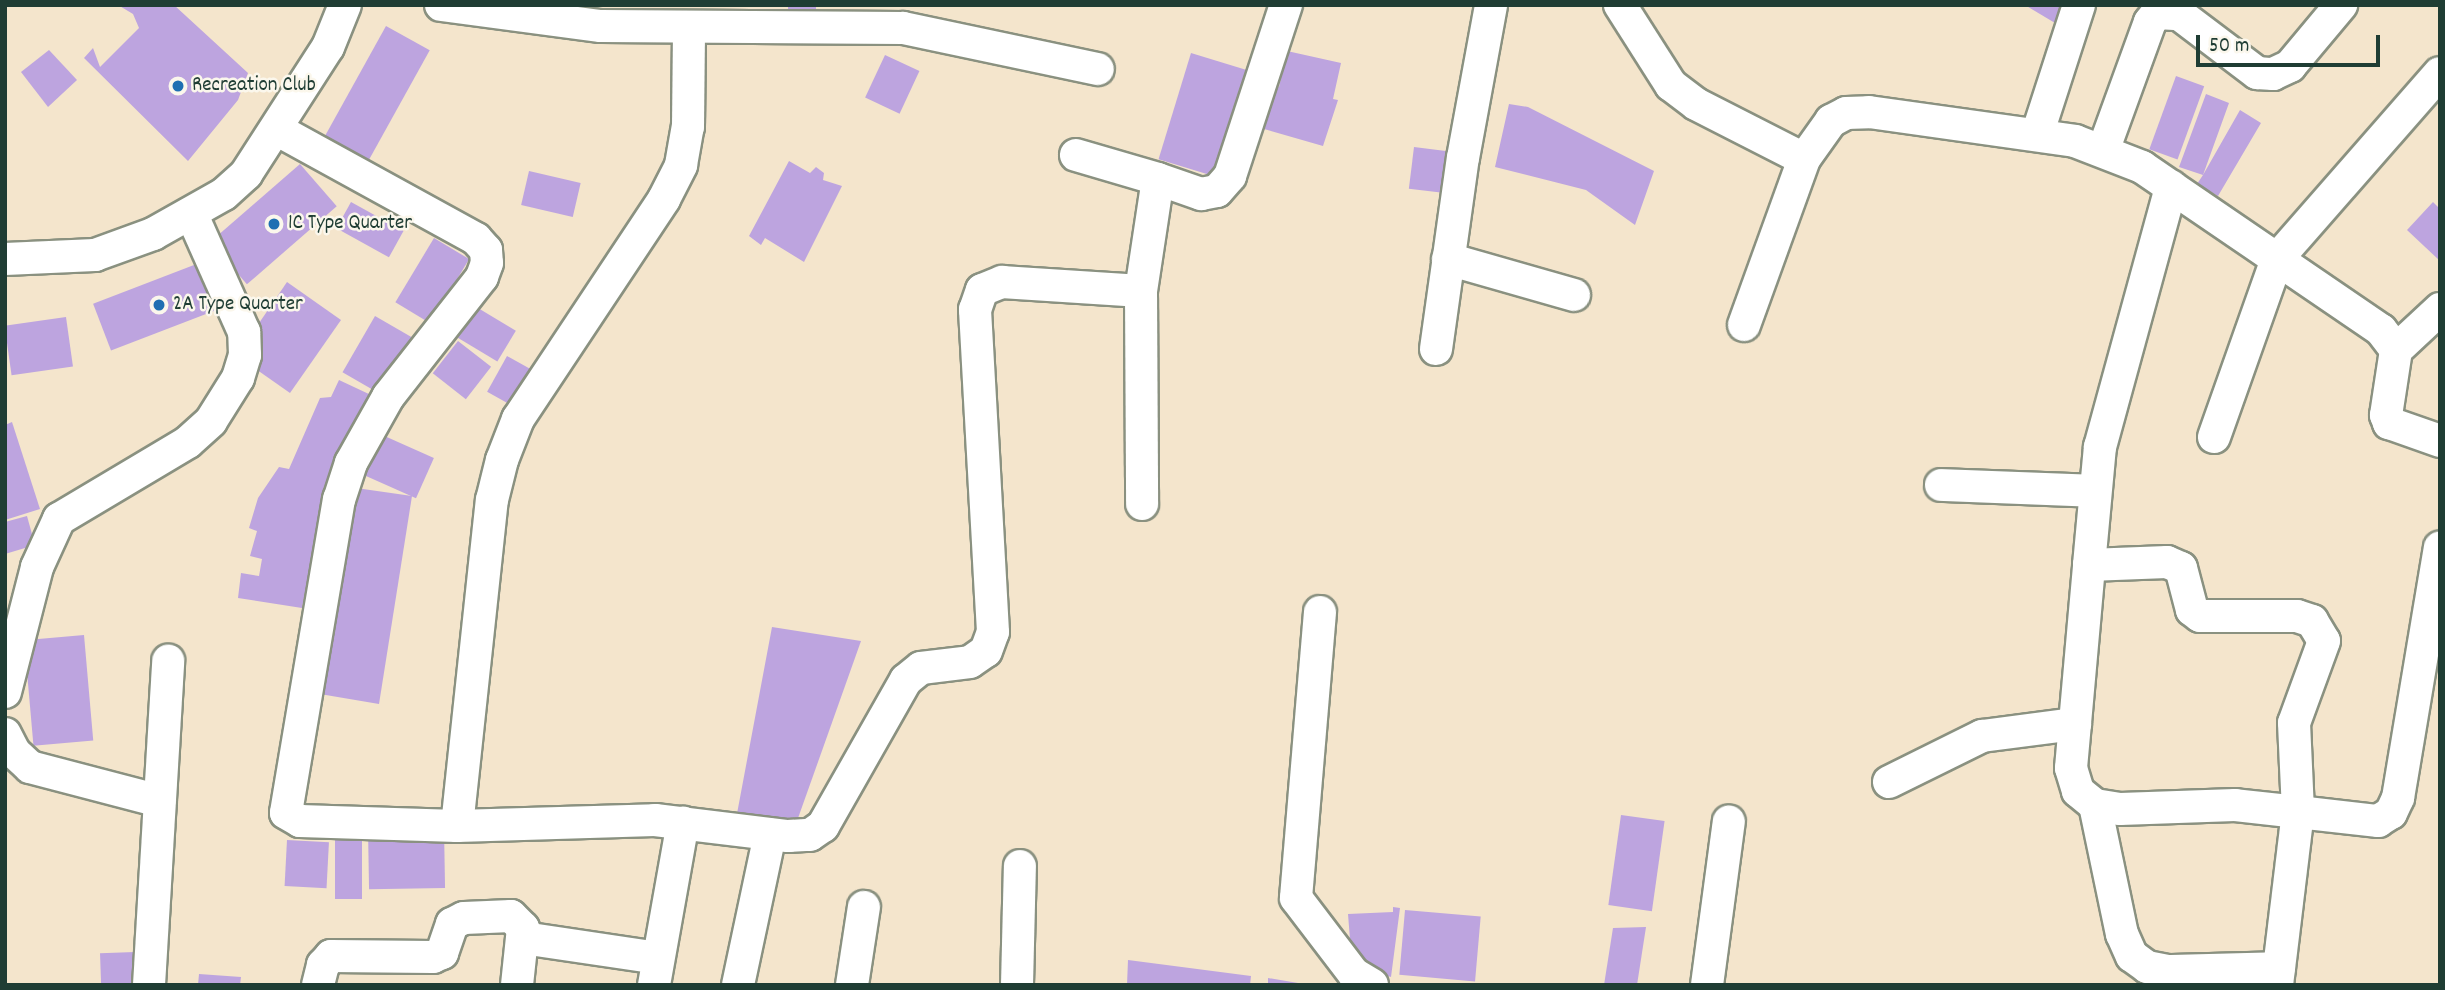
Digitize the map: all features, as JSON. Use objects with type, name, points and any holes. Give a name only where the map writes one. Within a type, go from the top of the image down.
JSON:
[{"type":"street","points":[[5,259],[95,256],[153,234],[191,214],[246,174],[328,47],[345,5]]},
{"type":"street","points":[[441,5],[601,26],[903,28],[1098,69]]},
{"type":"street","points":[[1076,155],[1202,194],[1217,191],[1230,176],[1286,5]]},
{"type":"street","points":[[1436,349],[1448,259],[1491,5]]},
{"type":"street","points":[[1620,5],[1671,85],[1696,104],[1804,159]]},
{"type":"street","points":[[2037,135],[2079,5]]},
{"type":"street","points":[[2103,151],[2150,22],[2157,13],[2179,14],[2257,73],[2273,74],[2290,66],[2341,5]]},
{"type":"street","points":[[457,826],[492,500],[502,460],[518,419],[664,199],[681,165],[688,127],[689,27]]},
{"type":"street","points":[[2214,437],[2277,259],[2440,73]]},
{"type":"street","points":[[1744,325],[1804,159],[1831,121],[1846,113],[1869,111],[2037,135],[2103,151],[2142,167],[2381,330],[2396,350]]},
{"type":"street","points":[[276,129],[430,212],[486,250],[482,277],[388,397],[351,463],[339,499],[285,807],[292,820],[457,826],[618,820],[683,823],[770,834],[810,835],[823,825],[906,680],[922,668],[970,662],[986,651],[993,632],[975,310],[982,290],[1002,282],[1141,290]]},
{"type":"street","points":[[1142,504],[1141,290],[1158,179]]},
{"type":"street","points":[[2171,187],[2100,447],[2071,768],[2078,791],[2095,805],[2120,809],[2235,805],[2361,821],[2378,821],[2392,813],[2398,798],[2440,548]]},
{"type":"street","points":[[5,692],[37,567],[58,519],[188,442],[211,421],[238,378],[245,355],[244,332],[191,214]]},
{"type":"street","points":[[1448,259],[1574,295]]},
{"type":"street","points":[[2440,309],[2396,350],[2386,415],[2389,424],[2440,441]]},
{"type":"street","points":[[1941,485],[2095,491]]},
{"type":"street","points":[[2088,565],[2167,562],[2181,568],[2192,610],[2200,616],[2297,615],[2312,621],[2324,641],[2294,723],[2298,812],[2278,976],[2168,971],[2147,967],[2132,956],[2122,934],[2095,805]]},
{"type":"street","points":[[1320,612],[1296,898],[1353,974],[1372,985]]},
{"type":"street","points":[[149,985],[168,661]]},
{"type":"street","points":[[1889,782],[1982,736],[2075,724]]},
{"type":"street","points":[[5,734],[14,752],[30,767],[160,801]]},
{"type":"street","points":[[1707,985],[1729,821]]},
{"type":"street","points":[[523,938],[656,972],[683,823]]},
{"type":"street","points":[[738,985],[770,834]]},
{"type":"street","points":[[1017,985],[1020,866]]},
{"type":"street","points":[[852,985],[863,907]]},
{"type":"street","points":[[318,985],[323,965],[331,956],[344,952],[433,957],[442,953],[447,931],[464,918],[511,916],[523,928],[517,985]]},
{"type":"building","name":"Recreation Club","points":[[118,5],[174,5],[248,73],[238,100],[188,161],[84,58],[93,48],[100,67],[139,28],[133,14]]},
{"type":"building","points":[[788,5],[816,5],[816,19],[788,19]]},
{"type":"building","points":[[2025,5],[2065,5],[2055,23]]},
{"type":"building","points":[[386,26],[430,50],[367,163],[323,139]]},
{"type":"building","points":[[49,50],[77,80],[48,107],[21,72]]},
{"type":"building","points":[[1287,51],[1341,63],[1333,99],[1338,100],[1323,146],[1257,127],[1271,85],[1279,87]]},
{"type":"building","points":[[1191,53],[1247,70],[1215,176],[1159,159]]},
{"type":"building","points":[[885,55],[919,71],[900,114],[865,98]]},
{"type":"building","points":[[2176,76],[2204,86],[2178,160],[2149,149]]},
{"type":"building","points":[[2206,94],[2229,103],[2203,175],[2179,167]]},
{"type":"building","points":[[1509,104],[1528,107],[1654,171],[1635,225],[1586,190],[1495,167]]},
{"type":"building","points":[[2240,110],[2261,123],[2218,196],[2197,184]]},
{"type":"building","points":[[1414,147],[1446,151],[1441,193],[1409,189]]},
{"type":"building","points":[[789,161],[810,173],[816,167],[824,173],[823,180],[842,186],[804,262],[765,238],[761,245],[749,236]]},
{"type":"building","name":"1C Type Quarter","points":[[300,164],[337,206],[247,284],[210,242]]},
{"type":"building","points":[[529,171],[581,183],[573,217],[521,205]]},
{"type":"building","points":[[351,202],[403,231],[389,257],[336,228]]},
{"type":"building","points":[[2433,202],[2440,209],[2440,261],[2407,230]]},
{"type":"building","points":[[434,238],[469,259],[431,323],[395,302]]},
{"type":"building","name":"2A Type Quarter","points":[[207,260],[225,307],[111,350],[93,304]]},
{"type":"building","points":[[287,282],[341,320],[290,393],[250,365],[253,332]]},
{"type":"building","points":[[473,305],[516,331],[497,362],[454,336]]},
{"type":"building","points":[[375,316],[411,337],[379,393],[342,372]]},
{"type":"building","points":[[66,317],[73,367],[12,375],[5,326]]},
{"type":"building","points":[[458,341],[491,367],[466,399],[433,373]]},
{"type":"building","points":[[507,356],[538,373],[518,409],[487,392]]},
{"type":"building","points":[[339,380],[371,395],[320,516],[302,608],[238,598],[241,573],[259,576],[262,559],[250,556],[257,531],[249,528],[258,498],[279,467],[289,469],[320,398],[331,397]]},
{"type":"building","points":[[12,422],[40,509],[5,520],[5,425]]},
{"type":"building","points":[[380,434],[434,458],[416,498],[362,474]]},
{"type":"building","points":[[356,488],[412,496],[379,704],[314,693]]},
{"type":"building","points":[[27,516],[35,545],[5,554],[5,522]]},
{"type":"building","points":[[772,627],[861,641],[797,821],[736,819]]},
{"type":"building","points":[[84,635],[93,741],[33,746],[24,640]]},
{"type":"building","points":[[1621,815],[1665,821],[1652,911],[1608,905]]},
{"type":"building","points":[[444,828],[445,888],[369,889],[368,829]]},
{"type":"building","points":[[335,832],[362,832],[362,899],[335,899]]},
{"type":"building","points":[[287,840],[329,842],[327,888],[285,886]]},
{"type":"building","points":[[1393,907],[1400,908],[1391,977],[1352,965],[1348,914],[1393,912]]},
{"type":"building","points":[[1405,910],[1481,917],[1475,981],[1399,975]]},
{"type":"building","points":[[1646,927],[1637,985],[1604,985],[1613,928]]},
{"type":"building","points":[[135,952],[136,985],[101,985],[100,953]]},
{"type":"building","points":[[1128,960],[1251,976],[1250,985],[1127,985]]},
{"type":"building","points":[[199,974],[241,977],[240,985],[198,985]]},
{"type":"building","points":[[1268,978],[1298,983],[1298,985],[1268,985]]},
{"type":"place","name":"Recreation Club","points":[[178,86]]},
{"type":"place","name":"1C Type Quarter","points":[[274,224]]},
{"type":"place","name":"2A Type Quarter","points":[[159,305]]}]
